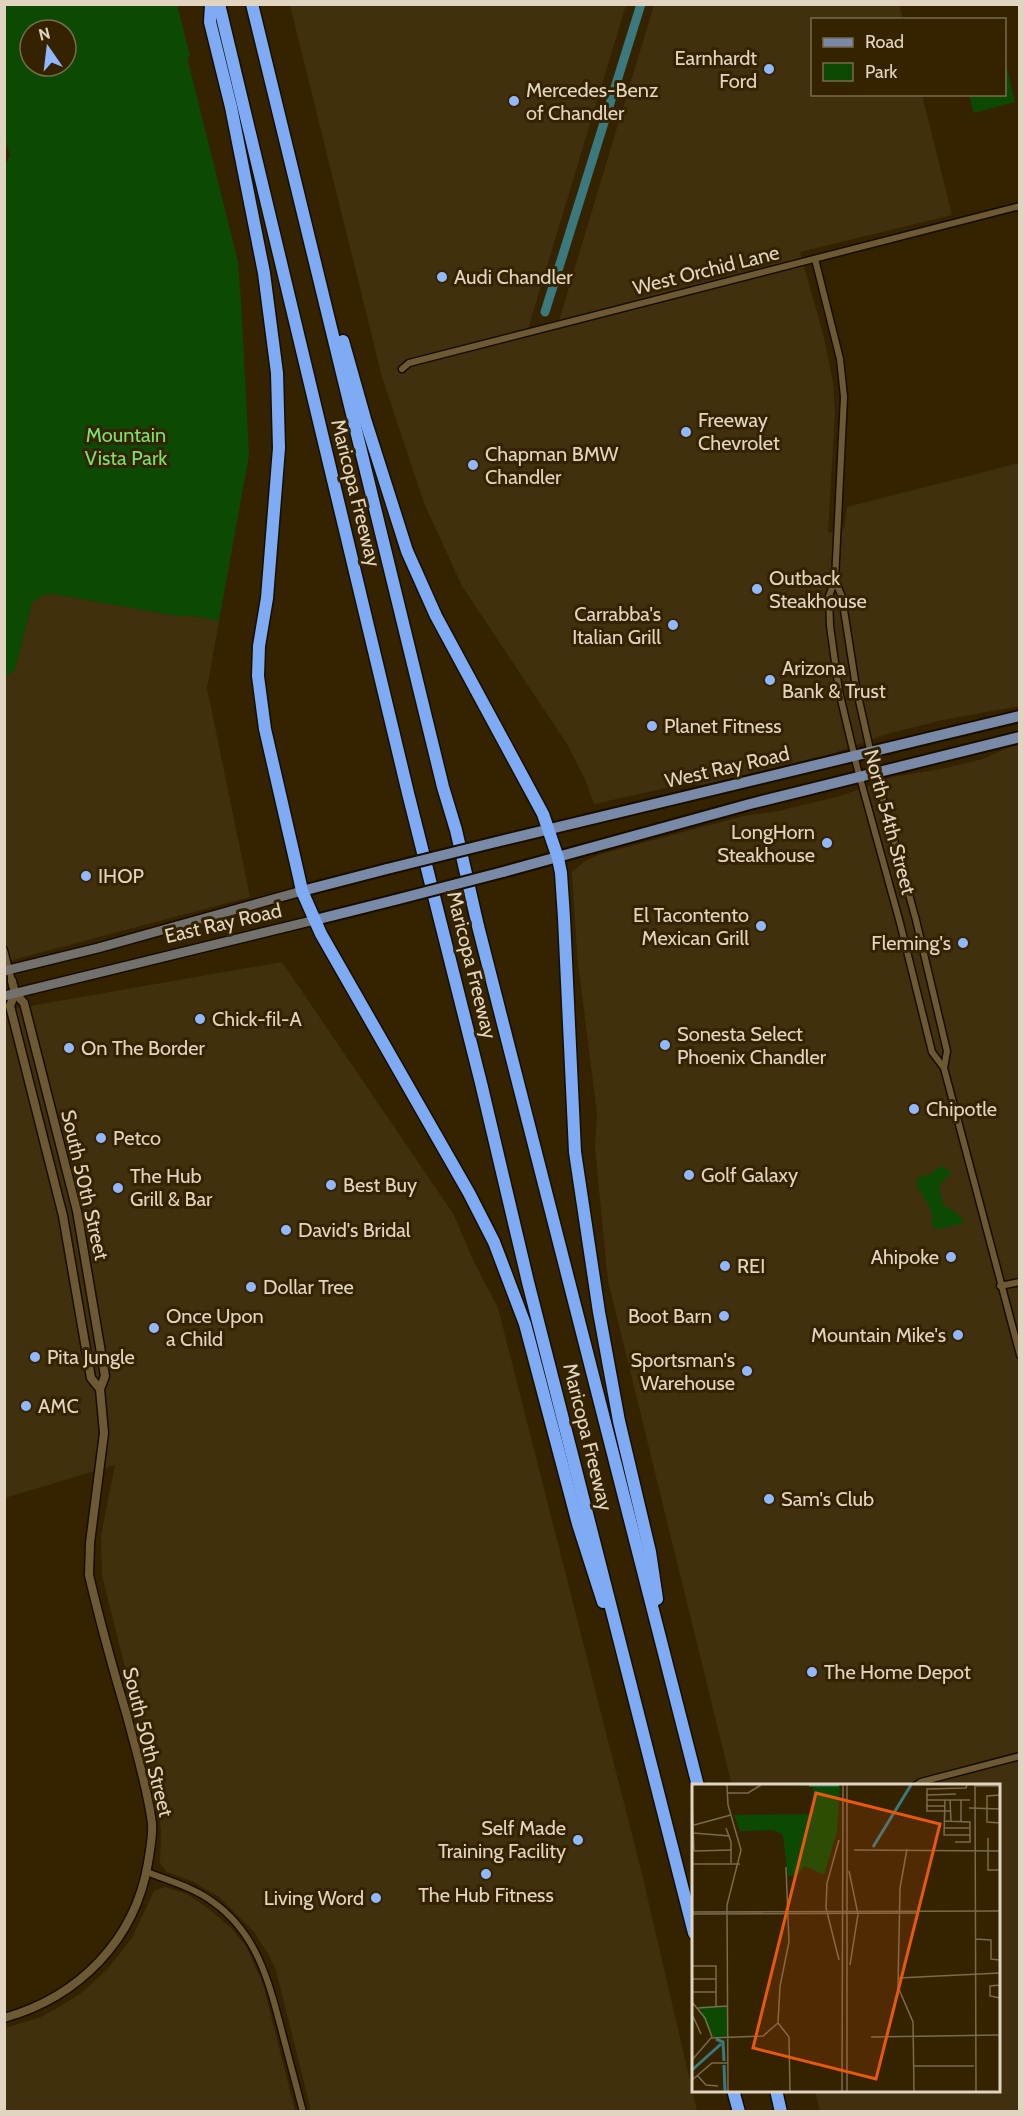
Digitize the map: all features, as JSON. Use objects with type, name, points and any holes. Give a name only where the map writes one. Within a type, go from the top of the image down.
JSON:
[{"type":"highway","points":[[211,4],[210,22],[231,107],[264,273],[278,373],[279,448],[267,598],[259,646],[258,676],[265,729],[290,841],[303,891],[315,920],[336,961],[469,1193],[498,1253],[525,1324],[591,1568],[631,1681]]},
{"type":"highway","name":"Maricopa Freeway","points":[[219,4],[408,793],[479,1071],[528,1282],[692,1925]]},
{"type":"highway","name":"Maricopa Freeway","points":[[252,4],[443,787],[456,830],[478,926],[697,1784]]},
{"type":"highway","points":[[311,242],[407,551],[436,616],[532,794],[558,858],[564,918],[575,1152],[599,1312],[617,1410],[650,1551],[669,1672]]},
{"type":"highway","points":[[733,2092],[738,2110]]},
{"type":"main road","name":"West Ray Road","points":[[442,856],[1020,716]]},
{"type":"main road","name":"West Ray Road","points":[[449,886],[750,804],[1020,737]]},
{"type":"main road","name":"East Ray Road","points":[[7,971],[442,856]]},
{"type":"main road","name":"East Ray Road","points":[[4,996],[449,886]]},
{"type":"street","name":"West Orchid Lane","points":[[402,369],[409,363],[1020,206]]},
{"type":"street","name":"North 54th Street","points":[[815,259],[840,359],[844,397],[835,580],[829,596],[831,642],[839,691],[859,777],[900,923],[932,1052],[944,1068],[1000,1286],[1020,1354]]},
{"type":"street","name":"North 54th Street","points":[[835,580],[842,597],[854,678],[871,752],[916,920],[947,1052],[944,1068]]},
{"type":"street","name":"South 50th Street","points":[[4,951],[7,971],[15,993],[24,1003],[77,1211],[105,1376],[100,1389],[104,1433],[90,1543],[89,1575],[144,1778],[152,1824],[152,1842],[147,1872],[139,1900],[129,1922],[101,1960],[88,1974],[52,1999],[26,2012],[4,2018]]},
{"type":"street","name":"South 50th Street","points":[[15,993],[10,1006],[63,1216],[91,1378],[100,1389]]},
{"type":"street","points":[[1000,1286],[1020,1282]]},
{"type":"street","points":[[918,1784],[1020,1756]]},
{"type":"street","points":[[147,1872],[189,1888],[207,1898],[232,1917],[253,1945],[270,1982],[303,2112]]},
{"type":"shaded area","points":[[290,5],[626,5],[527,332],[558,324],[654,5],[899,5],[903,18],[811,18],[811,96],[922,96],[952,215],[800,252],[824,338],[833,382],[835,413],[828,533],[844,529],[847,507],[1019,463],[1019,706],[938,721],[887,734],[834,753],[704,785],[684,784],[594,804],[585,779],[567,744],[462,586],[424,503],[382,377]]},
{"type":"shaded area","points":[[53,594],[177,616],[194,616],[219,621],[207,688],[250,897],[5,962],[5,677],[15,670],[32,603],[43,595]]},
{"type":"shaded area","points":[[1019,745],[1019,2111],[820,2111],[815,2092],[1000,2092],[1000,1784],[732,1784],[608,1281],[595,1147],[597,1113],[577,954],[572,872],[585,861],[601,854],[743,816],[774,812],[840,796],[893,777],[983,759]]},
{"type":"shaded area","points":[[282,962],[454,1215],[473,1260],[498,1308],[642,1874],[697,2111],[311,2111],[276,1970],[267,1952],[254,1932],[219,1897],[194,1882],[167,1872],[160,1864],[161,1830],[157,1795],[102,1576],[101,1535],[115,1465],[5,1498],[5,1007],[7,1010]]},
{"type":"shaded area","points":[[165,1887],[187,1894],[209,1909],[231,1928],[246,1946],[263,1984],[295,2111],[5,2111],[5,2028],[41,2017],[80,1994],[106,1971],[132,1938],[154,1891]]},
{"type":"green space","name":"Mountain Vista Park","points":[[5,4],[177,5],[190,56],[187,57],[238,262],[249,455],[219,621],[194,616],[177,616],[53,594],[43,595],[32,603],[15,670],[5,677],[4,167],[10,156],[4,134]]},
{"type":"green space","points":[[1006,64],[1015,102],[974,113],[969,96],[1006,96]]},
{"type":"green space","points":[[941,1165],[952,1173],[939,1185],[943,1204],[959,1215],[964,1223],[941,1229],[933,1228],[931,1210],[917,1186],[917,1178],[931,1174]]},
{"type":"waterway","points":[[545,312],[641,4]]},
{"type":"place","name":"Earnhardt Ford","points":[[769,69]]},
{"type":"place","name":"Mercedes-Benz of Chandler","points":[[514,101]]},
{"type":"place","name":"Audi Chandler","points":[[442,277]]},
{"type":"place","name":"Freeway Chevrolet","points":[[686,432]]},
{"type":"place","name":"Chapman BMW Chandler","points":[[473,465]]},
{"type":"place","name":"Outback Steakhouse","points":[[757,589]]},
{"type":"place","name":"Carrabba's Italian Grill","points":[[673,625]]},
{"type":"place","name":"Arizona Bank & Trust","points":[[770,680]]},
{"type":"place","name":"Planet Fitness","points":[[652,726]]},
{"type":"place","name":"LongHorn Steakhouse","points":[[827,843]]},
{"type":"place","name":"IHOP","points":[[86,876]]},
{"type":"place","name":"El Tacontento Mexican Grill","points":[[761,926]]},
{"type":"place","name":"Fleming's","points":[[963,943]]},
{"type":"place","name":"Chick-fil-A","points":[[200,1019]]},
{"type":"place","name":"Sonesta Select Phoenix Chandler","points":[[665,1045]]},
{"type":"place","name":"On The Border","points":[[69,1048]]},
{"type":"place","name":"Chipotle","points":[[914,1109]]},
{"type":"place","name":"Petco","points":[[101,1138]]},
{"type":"place","name":"Golf Galaxy","points":[[689,1175]]},
{"type":"place","name":"Best Buy","points":[[331,1185]]},
{"type":"place","name":"The Hub Grill & Bar","points":[[118,1188]]},
{"type":"place","name":"David's Bridal","points":[[286,1230]]},
{"type":"place","name":"Ahipoke","points":[[951,1257]]},
{"type":"place","name":"REI","points":[[725,1266]]},
{"type":"place","name":"Dollar Tree","points":[[251,1287]]},
{"type":"place","name":"Boot Barn","points":[[724,1316]]},
{"type":"place","name":"Once Upon a Child","points":[[154,1328]]},
{"type":"place","name":"Mountain Mike's","points":[[958,1335]]},
{"type":"place","name":"Pita Jungle","points":[[35,1357]]},
{"type":"place","name":"Sportsman's Warehouse","points":[[747,1371]]},
{"type":"place","name":"AMC","points":[[26,1406]]},
{"type":"place","name":"Sam's Club","points":[[769,1499]]},
{"type":"place","name":"The Home Depot","points":[[812,1672]]},
{"type":"place","name":"Self Made Training Facility","points":[[578,1840]]},
{"type":"place","name":"The Hub Fitness","points":[[486,1874]]},
{"type":"place","name":"Living Word","points":[[376,1898]]}]
